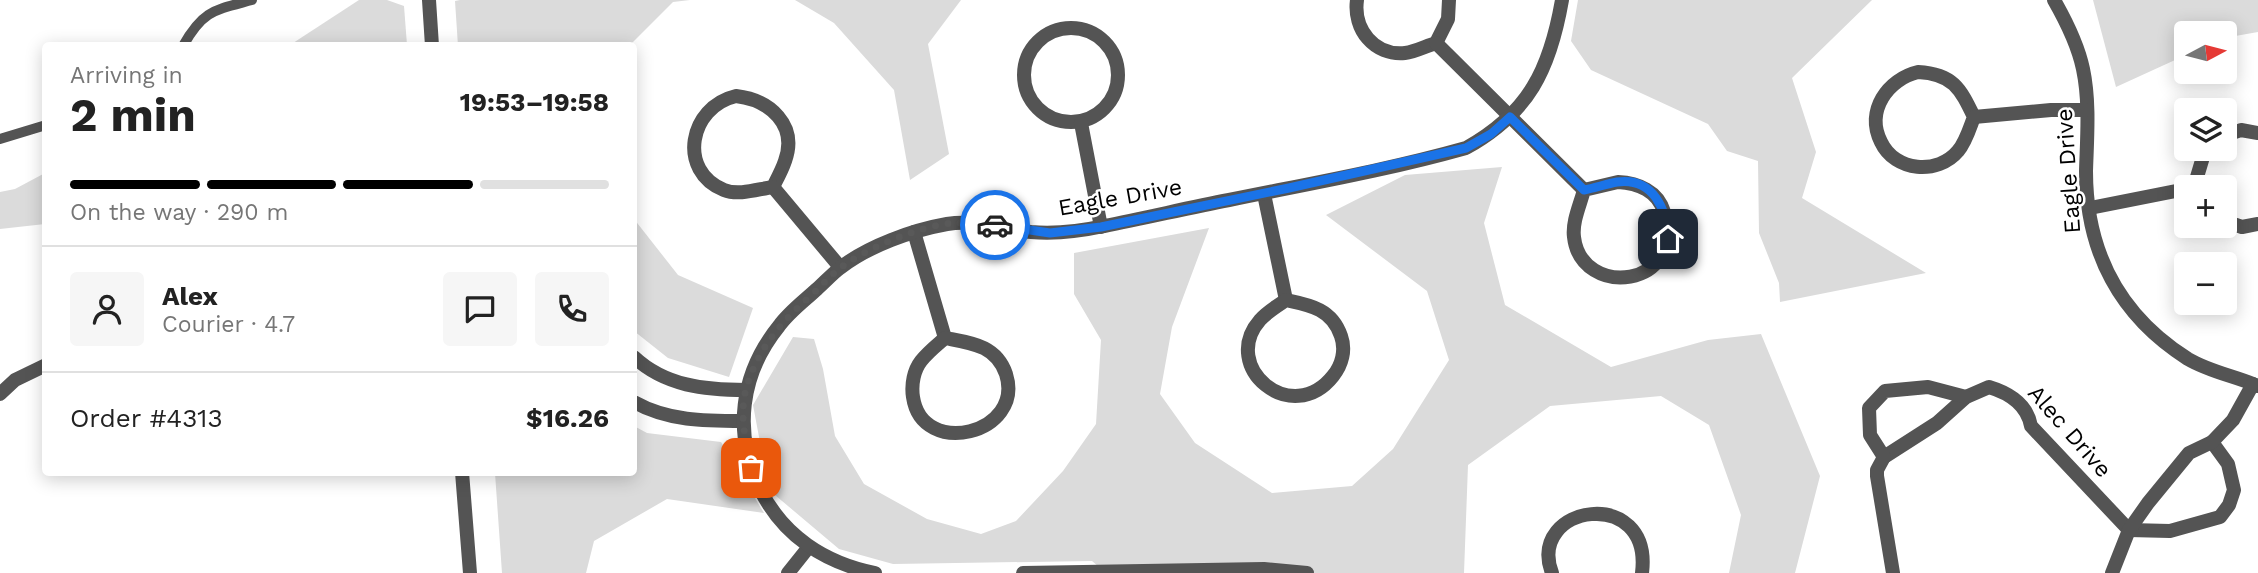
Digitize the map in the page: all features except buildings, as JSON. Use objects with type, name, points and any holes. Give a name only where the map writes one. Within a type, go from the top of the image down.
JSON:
[{"type":"street","points":[[429,0],[432,42]]},
{"type":"street","points":[[1357,0],[1356,8],[1363,34],[1382,49],[1408,53],[1436,43],[1448,19],[1449,0]]},
{"type":"street","name":"Eagle Drive","points":[[875,573],[837,563],[808,548],[773,512],[751,468],[743,421],[746,390],[765,345],[779,324],[841,267],[863,254],[914,232],[950,223],[1050,233],[1101,227],[1264,194],[1466,148],[1491,134],[1529,94],[1545,66],[1558,26],[1562,0]]},
{"type":"street","name":"Eagle Drive","points":[[2054,0],[2070,30],[2083,69],[2087,110],[2086,172],[2090,208],[2100,257],[2118,292],[2140,321],[2163,342],[2210,370],[2255,385]]},
{"type":"street","points":[[1071,29],[1087,32],[1112,51],[1116,63],[1116,88],[1107,106],[1081,122],[1051,118],[1036,107],[1023,83],[1027,56],[1040,41],[1054,32],[1071,29]]},
{"type":"street","points":[[1436,43],[1584,190]]},
{"type":"street","points":[[1918,72],[1933,72],[1947,78],[1959,88],[1975,117],[1955,154],[1938,165],[1923,168],[1894,158],[1881,142],[1877,113],[1886,91],[1896,82],[1918,72]]},
{"type":"street","points":[[736,96],[751,98],[773,110],[781,119],[788,146],[785,161],[773,187],[737,193],[725,190],[702,174],[694,147],[698,122],[707,111],[727,98],[736,96]]},
{"type":"street","points":[[1975,117],[2051,110],[2087,110]]},
{"type":"street","points":[[1081,122],[1101,227]]},
{"type":"street","points":[[2237,131],[2258,133]]},
{"type":"street","points":[[1618,182],[1640,186],[1653,194],[1662,205],[1668,224],[1668,239],[1661,257],[1652,267],[1638,276],[1625,279],[1605,275],[1589,266],[1578,252],[1574,238],[1575,222],[1584,190],[1618,182]]},
{"type":"street","points":[[773,187],[841,267]]},
{"type":"street","points":[[2090,208],[2174,191]]},
{"type":"street","points":[[1264,194],[1286,300]]},
{"type":"street","points":[[2237,225],[2258,224]]},
{"type":"street","points":[[914,232],[945,338]]},
{"type":"street","points":[[1286,300],[1316,307],[1324,312],[1339,329],[1344,343],[1337,371],[1325,387],[1305,396],[1283,395],[1271,391],[1260,381],[1250,365],[1248,354],[1252,331],[1261,318],[1286,300]]},
{"type":"street","points":[[945,338],[981,345],[993,353],[1003,365],[1007,379],[1006,400],[1000,413],[970,433],[958,434],[940,430],[925,421],[913,401],[914,376],[920,362],[945,338]]},
{"type":"street","points":[[637,359],[671,381],[717,390],[746,390]]},
{"type":"street","points":[[0,394],[15,380],[42,367]]},
{"type":"street","points":[[2112,573],[2129,530],[2148,503],[2189,453],[2212,442],[2233,420],[2255,385]]},
{"type":"street","name":"Alec Drive","points":[[1884,457],[1870,435],[1869,408],[1885,391],[1928,387],[1966,397],[1989,387],[2006,393],[2028,412],[2031,426],[2129,530]]},
{"type":"street","points":[[1893,573],[1877,470],[1884,457],[1937,423],[1966,397]]},
{"type":"street","points":[[637,403],[665,416],[695,421],[743,421]]},
{"type":"street","points":[[2129,530],[2170,531],[2220,517],[2229,505],[2234,490],[2228,464],[2212,442]]},
{"type":"street","points":[[462,476],[470,573]]},
{"type":"street","points":[[1552,573],[1548,552],[1557,530],[1579,516],[1604,513],[1618,517],[1639,541],[1643,553],[1642,573]]},
{"type":"street","points":[[788,573],[808,548]]},
{"type":"street","points":[[1023,573],[1264,569],[1307,573]]},
{"type":"lane","points":[[185,42],[191,30],[205,15],[252,0]]},
{"type":"lane","points":[[0,139],[42,126]]},
{"type":"shaded area","points":[[359,0],[387,0],[404,6],[407,42],[295,42]]},
{"type":"shaded area","points":[[690,0],[673,2],[633,42],[458,42],[455,1]]},
{"type":"shaded area","points":[[795,0],[961,0],[928,44],[949,154],[910,180],[894,90],[834,23]]},
{"type":"shaded area","points":[[1578,0],[1872,0],[1792,78],[1816,152],[1802,198],[1926,273],[1780,302],[1779,283],[1759,233],[1758,161],[1727,151],[1708,124],[1591,70],[1571,41]]},
{"type":"shaded area","points":[[2093,0],[2258,0],[2258,32],[2237,36],[2237,21],[2174,21],[2174,60],[2116,87]]},
{"type":"shaded area","points":[[1502,167],[1484,223],[1505,305],[1611,367],[1708,340],[1761,334],[1820,476],[1795,573],[1729,573],[1741,515],[1709,425],[1661,396],[1550,406],[1468,465],[1464,573],[1106,573],[1092,561],[893,564],[839,549],[769,490],[753,405],[793,337],[814,339],[823,369],[835,436],[864,484],[927,519],[981,534],[1016,521],[1063,471],[1096,424],[1101,340],[1074,294],[1074,253],[1209,228],[1172,327],[1160,394],[1195,443],[1272,493],[1352,486],[1393,449],[1449,360],[1427,291],[1326,215],[1405,175]]},
{"type":"shaded area","points":[[42,175],[42,224],[0,229],[0,192],[15,189]]},
{"type":"shaded area","points":[[637,223],[678,275],[753,308],[729,377],[668,358],[637,333]]},
{"type":"shaded area","points":[[637,428],[647,433],[721,442],[764,513],[667,499],[594,541],[586,573],[502,573],[495,476],[637,476]]},
{"type":"way so far","points":[[751,468],[743,421],[746,390],[755,365],[779,324],[841,267],[863,254],[914,232],[950,223],[995,225]]},
{"type":"route","points":[[995,225],[1050,233],[1101,227],[1264,194],[1466,148],[1491,134],[1510,117],[1584,190],[1618,182],[1640,186],[1653,194],[1662,205],[1668,224],[1668,239]]}]
